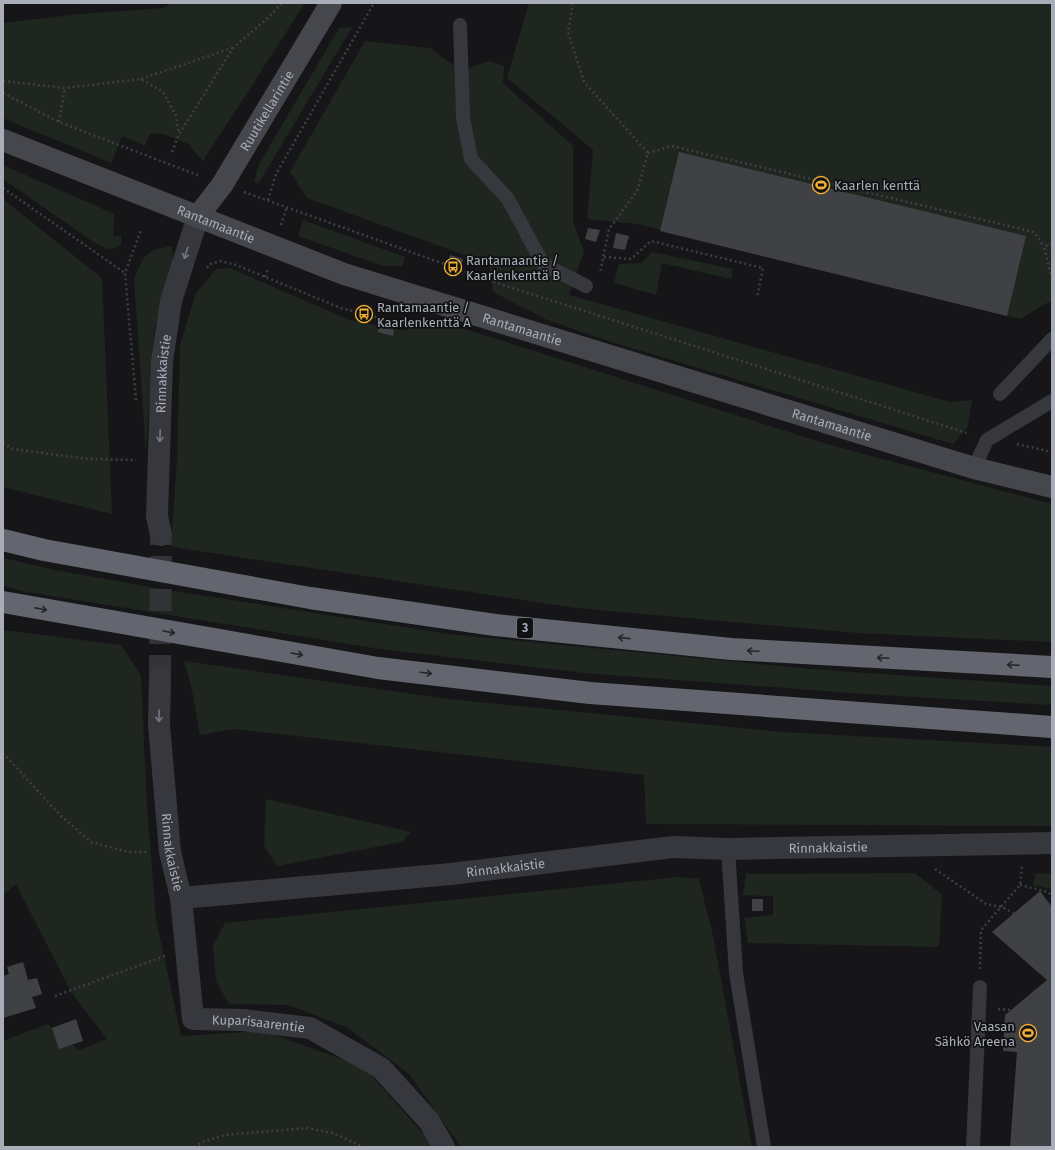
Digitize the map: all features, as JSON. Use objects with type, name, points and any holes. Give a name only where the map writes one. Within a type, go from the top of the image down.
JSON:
[{"type":"highway","name":"3","points":[[3,540],[52,551],[310,598],[495,625],[731,649],[1052,667]]},
{"type":"highway","points":[[3,602],[378,668],[582,692],[1052,727]]},
{"type":"main road","name":"Ruutikellarintie","points":[[198,216],[222,185],[331,3]]},
{"type":"main road","name":"Rantamaantie","points":[[3,140],[344,274],[974,468],[1052,487]]},
{"type":"street","name":"Rinnakkaistie","points":[[161,535],[157,516],[162,362],[171,301],[198,216]]},
{"type":"street","name":"Rinnakkaistie","points":[[160,677],[159,725],[170,852],[181,898],[451,874],[673,847],[728,848],[1052,843]]},
{"type":"street","name":"Kuparisaarentie","points":[[181,898],[193,1019],[243,1020],[310,1028],[381,1068],[429,1121],[444,1147]]},
{"type":"lane","points":[[460,26],[463,116],[471,159],[508,199],[543,264],[586,286]]},
{"type":"lane","points":[[1000,394],[1052,339]]},
{"type":"lane","points":[[974,468],[986,440],[1052,401]]},
{"type":"lane","points":[[728,848],[736,973],[764,1147]]},
{"type":"lane","points":[[973,1147],[980,987]]},
{"type":"path","points":[[172,152],[179,134],[233,48],[268,18],[282,3]]},
{"type":"path","points":[[268,200],[276,174],[374,3]]},
{"type":"path","points":[[573,3],[568,32],[584,82],[648,153]]},
{"type":"path","points":[[3,81],[65,88],[141,79],[233,48]]},
{"type":"path","points":[[141,79],[163,92],[176,116],[179,134]]},
{"type":"path","points":[[59,122],[65,88]]},
{"type":"path","points":[[3,93],[59,122],[222,185],[268,200],[503,285],[986,440],[1019,444],[1052,452]]},
{"type":"path","points":[[648,153],[672,146],[1034,232],[1044,247],[1052,279]]},
{"type":"path","points":[[600,276],[609,229],[637,190],[648,153]]},
{"type":"path","points":[[3,188],[125,273]]},
{"type":"path","points":[[137,408],[125,273],[141,230]]},
{"type":"path","points":[[604,257],[631,259],[651,241],[763,268],[757,298]]},
{"type":"path","points":[[1044,247],[1052,243]]},
{"type":"path","points":[[206,270],[210,264],[221,261],[236,265],[341,308],[406,325]]},
{"type":"path","points":[[3,443],[13,450],[86,459],[140,460]]},
{"type":"path","points":[[3,753],[59,814],[91,842],[128,852],[170,852]]},
{"type":"path","points":[[980,987],[981,930],[1020,886],[1022,863]]},
{"type":"path","points":[[933,868],[986,904],[1002,907],[1015,914]]},
{"type":"path","points":[[1020,886],[1048,892],[1052,896]]},
{"type":"path","points":[[55,996],[186,949]]},
{"type":"path","points":[[194,1147],[203,1142],[225,1135],[307,1128],[332,1133],[363,1147]]},
{"type":"path","points":[[203,1142],[203,1147]]},
{"type":"shaded area","points":[[172,3],[305,3],[203,161],[188,144],[164,134],[150,133],[145,146],[122,136],[111,163],[3,118],[3,23],[80,14],[164,8]]},
{"type":"shaded area","name":"Kaarlen kenttä","points":[[529,3],[1052,3],[1052,300],[1020,319],[638,224],[587,219],[593,150],[507,78]]},
{"type":"shaded area","points":[[352,27],[259,183],[254,182],[259,164],[339,28]]},
{"type":"shaded area","points":[[365,41],[430,48],[461,71],[489,61],[504,66],[503,83],[573,146],[573,222],[584,251],[569,295],[950,402],[972,400],[968,426],[953,444],[608,341],[547,320],[493,292],[489,264],[307,198],[290,172]]},
{"type":"shaded area","points":[[3,165],[114,214],[113,236],[121,236],[121,244],[115,248],[108,249],[92,241],[3,179]]},
{"type":"shaded area","points":[[3,199],[102,278],[112,514],[3,487]]},
{"type":"shaded area","points":[[303,220],[405,257],[402,266],[383,266],[298,236]]},
{"type":"shaded area","points":[[172,246],[173,260],[154,331],[146,452],[134,279],[143,259],[147,255],[156,250]]},
{"type":"shaded area","points":[[652,252],[733,269],[731,279],[662,263],[656,295],[614,283],[619,264],[642,263]]},
{"type":"shaded area","points":[[230,268],[350,320],[406,331],[414,324],[465,329],[830,445],[1052,504],[1052,642],[858,633],[576,608],[171,546],[177,459],[180,345],[196,293],[216,269]]},
{"type":"shaded area","points":[[3,558],[55,570],[174,591],[449,634],[811,669],[1052,686],[1052,705],[864,694],[584,673],[380,649],[27,592],[3,586]]},
{"type":"shaded area","points":[[3,630],[121,645],[141,675],[147,808],[156,919],[181,1036],[263,1031],[364,1067],[435,1147],[3,1147],[3,1041],[48,1024],[79,1050],[107,1039],[71,992],[16,884],[3,895]]},
{"type":"shaded area","points":[[184,661],[448,699],[782,732],[1052,747],[1052,826],[646,824],[644,775],[233,729],[200,735],[191,685]]},
{"type":"shaded area","points":[[266,799],[411,832],[402,842],[277,866],[264,846]]},
{"type":"shaded area","points":[[915,873],[942,895],[939,947],[748,943],[744,918],[773,915],[773,896],[743,895],[746,874]]},
{"type":"shaded area","points":[[1036,873],[1052,874],[1052,889],[1033,885]]},
{"type":"shaded area","points":[[678,877],[699,879],[713,936],[752,1147],[461,1147],[409,1074],[348,1028],[288,1005],[229,1004],[216,981],[213,946],[225,923]]},
{"type":"building","points":[[679,152],[1026,236],[1007,316],[660,231]]},
{"type":"building","points":[[588,228],[600,230],[596,242],[585,239]]},
{"type":"building","points":[[616,233],[629,236],[625,250],[613,248]]},
{"type":"building","points":[[450,255],[463,259],[462,263],[449,260]]},
{"type":"building","points":[[379,327],[394,330],[393,336],[378,332]]},
{"type":"building","name":"Vaasan Sähkö Areena","points":[[1040,891],[1052,907],[1052,1147],[1010,1147],[1017,1052],[1003,1051],[1005,1015],[1047,980],[992,932]]},
{"type":"building","points":[[752,899],[763,899],[763,911],[752,911]]},
{"type":"building","points":[[23,962],[28,980],[37,978],[42,994],[32,997],[36,1008],[3,1018],[3,976],[9,974],[7,967]]},
{"type":"building","points":[[76,1019],[83,1041],[59,1049],[52,1028]]},
{"type":"tunnel","points":[[160,677],[161,535]]},
{"type":"place","name":"Kaarlen kenttä","points":[[821,185]]},
{"type":"place","name":"Rantamaantie / Kaarlenkenttä B","points":[[453,267]]},
{"type":"place","name":"Rantamaantie / Kaarlenkenttä A","points":[[364,314]]},
{"type":"place","name":"Vaasan Sähkö Areena","points":[[1028,1033]]}]
